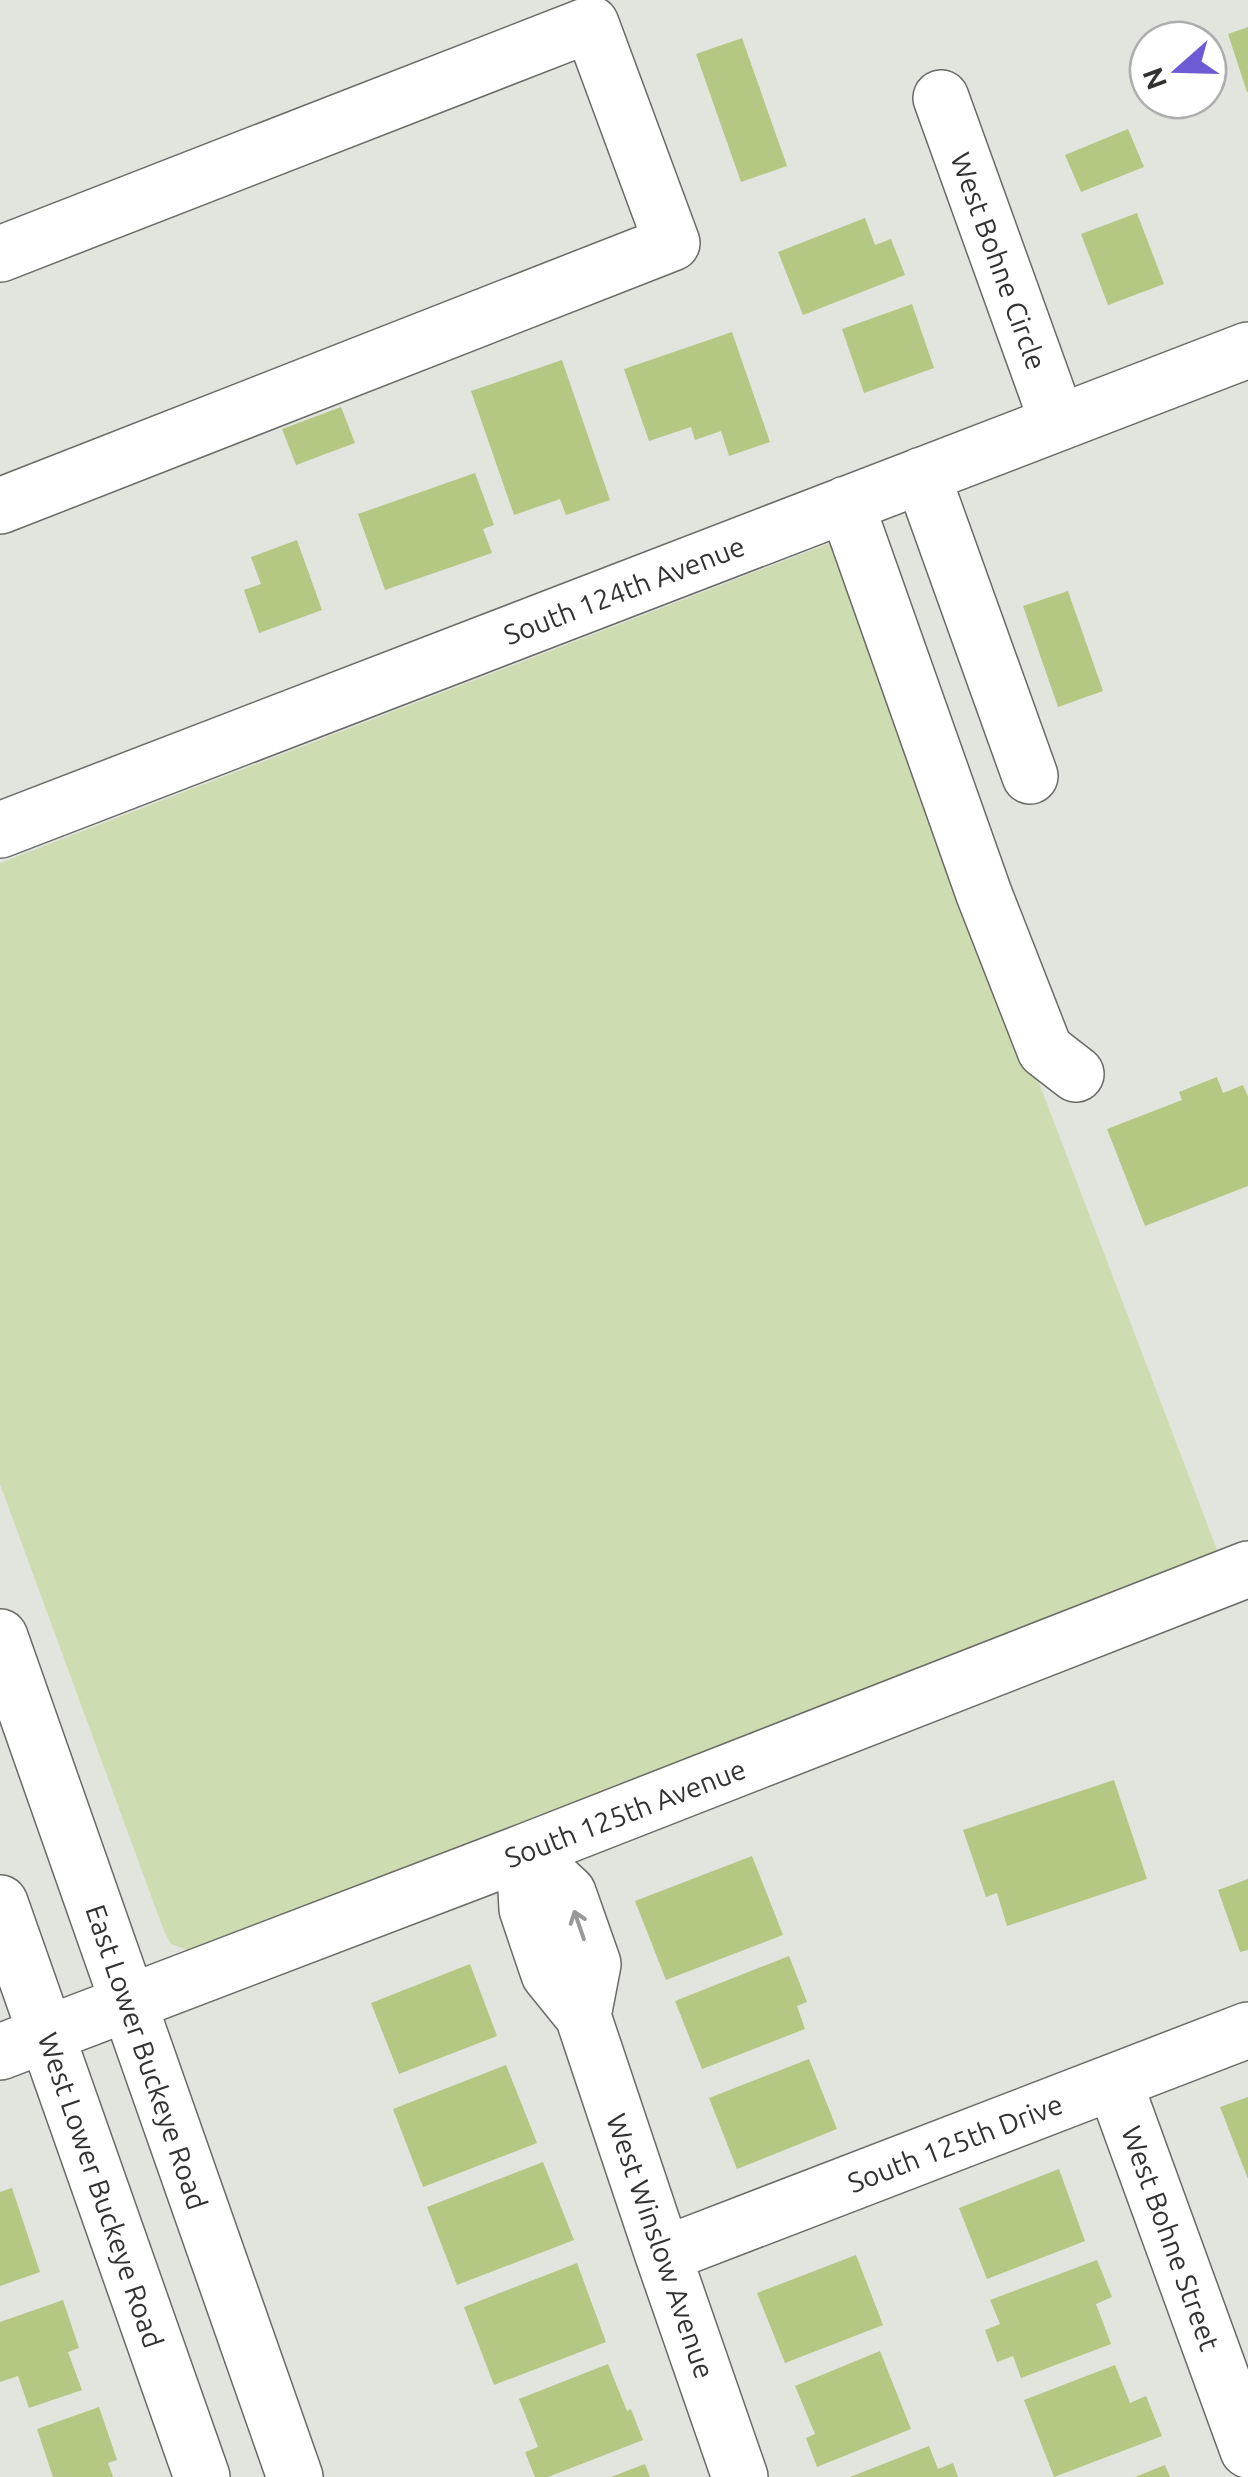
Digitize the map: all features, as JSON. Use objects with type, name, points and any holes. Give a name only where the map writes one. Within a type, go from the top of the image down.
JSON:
[{"type":"street","points":[[0,254],[591,24],[672,243],[0,506]]},
{"type":"street","name":"West Bohne Circle","points":[[941,98],[1058,424]]},
{"type":"street","name":"South 124th Avenue","points":[[0,830],[1248,350]]},
{"type":"street","points":[[922,475],[1030,776]]},
{"type":"street","points":[[846,504],[984,894],[1045,1050],[1076,1074]]},
{"type":"street","name":"South 125th Avenue","points":[[23,2043],[1248,1569]]},
{"type":"street","name":"East Lower Buckeye Road","points":[[0,1638],[295,2477]]},
{"type":"street","name":"West Winslow Avenue","points":[[524,1852],[527,1909],[549,1974],[583,2016],[740,2477]]},
{"type":"street","name":"West Lower Buckeye Road","points":[[0,1903],[23,2043],[202,2477]]},
{"type":"street","name":"South 125th Drive","points":[[662,2255],[1248,2030]]},
{"type":"street","name":"West Bohne Street","points":[[1114,2082],[1248,2450]]},
{"type":"green space","points":[[833,542],[1219,1555],[200,1949],[188,1950],[171,1944],[0,1484],[0,863]]},
{"type":"building","points":[[1248,27],[1248,92],[1247,92],[1228,34]]},
{"type":"building","points":[[742,38],[787,166],[741,182],[696,54]]},
{"type":"building","points":[[1128,129],[1144,167],[1081,192],[1065,155]]},
{"type":"building","points":[[1137,213],[1164,284],[1108,305],[1081,234]]},
{"type":"building","points":[[865,218],[875,245],[891,239],[905,275],[803,315],[778,252]]},
{"type":"building","points":[[912,304],[934,368],[864,393],[842,329]]},
{"type":"building","points":[[732,332],[770,442],[729,456],[721,431],[695,440],[691,427],[649,441],[624,369]]},
{"type":"building","points":[[562,360],[610,500],[566,515],[560,499],[514,515],[471,391]]},
{"type":"building","points":[[341,407],[355,443],[296,465],[282,429]]},
{"type":"building","points":[[475,473],[494,525],[483,529],[492,553],[385,590],[358,514]]},
{"type":"building","points":[[297,540],[322,610],[259,633],[244,590],[261,584],[251,557]]},
{"type":"building","points":[[1068,591],[1103,691],[1058,707],[1023,606]]},
{"type":"building","points":[[1217,1077],[1223,1093],[1243,1085],[1248,1097],[1248,1186],[1145,1226],[1107,1129],[1182,1100],[1179,1092]]},
{"type":"building","points":[[1114,1780],[1147,1879],[1007,1926],[997,1893],[986,1897],[963,1830]]},
{"type":"building","points":[[752,1856],[783,1935],[666,1980],[635,1901]]},
{"type":"building","points":[[1248,1879],[1248,1950],[1240,1952],[1218,1890]]},
{"type":"building","points":[[789,1956],[807,2002],[797,2006],[805,2029],[702,2069],[675,2001]]},
{"type":"building","points":[[470,1964],[497,2036],[399,2074],[371,2003]]},
{"type":"building","points":[[809,2059],[837,2129],[737,2169],[709,2098]]},
{"type":"building","points":[[506,2065],[537,2143],[423,2187],[393,2109]]},
{"type":"building","points":[[1248,2097],[1248,2179],[1220,2107]]},
{"type":"building","points":[[543,2162],[574,2240],[457,2285],[427,2207]]},
{"type":"building","points":[[1059,2169],[1085,2241],[987,2279],[959,2208]]},
{"type":"building","points":[[12,2188],[40,2272],[0,2286],[0,2192]]},
{"type":"building","points":[[856,2255],[883,2325],[785,2363],[757,2293]]},
{"type":"building","points":[[1097,2260],[1112,2297],[1096,2304],[1111,2344],[1021,2378],[1013,2356],[997,2362],[985,2330],[1000,2324],[990,2300]]},
{"type":"building","points":[[577,2263],[606,2342],[494,2385],[464,2307]]},
{"type":"building","points":[[63,2300],[79,2348],[68,2352],[82,2390],[29,2408],[18,2376],[0,2382],[0,2322]]},
{"type":"building","points":[[880,2351],[911,2429],[817,2467],[806,2438],[815,2434],[795,2386]]},
{"type":"building","points":[[608,2364],[643,2440],[548,2477],[535,2477],[525,2452],[538,2447],[519,2399]]},
{"type":"building","points":[[1115,2365],[1130,2403],[1146,2396],[1162,2436],[1054,2477],[1024,2400]]},
{"type":"building","points":[[99,2407],[117,2460],[108,2463],[113,2477],[53,2477],[37,2429]]},
{"type":"building","points":[[929,2446],[938,2469],[953,2463],[958,2477],[850,2477]]},
{"type":"building","points":[[645,2464],[650,2477],[611,2477]]},
{"type":"building","points":[[1165,2465],[1170,2477],[1135,2477]]}]
